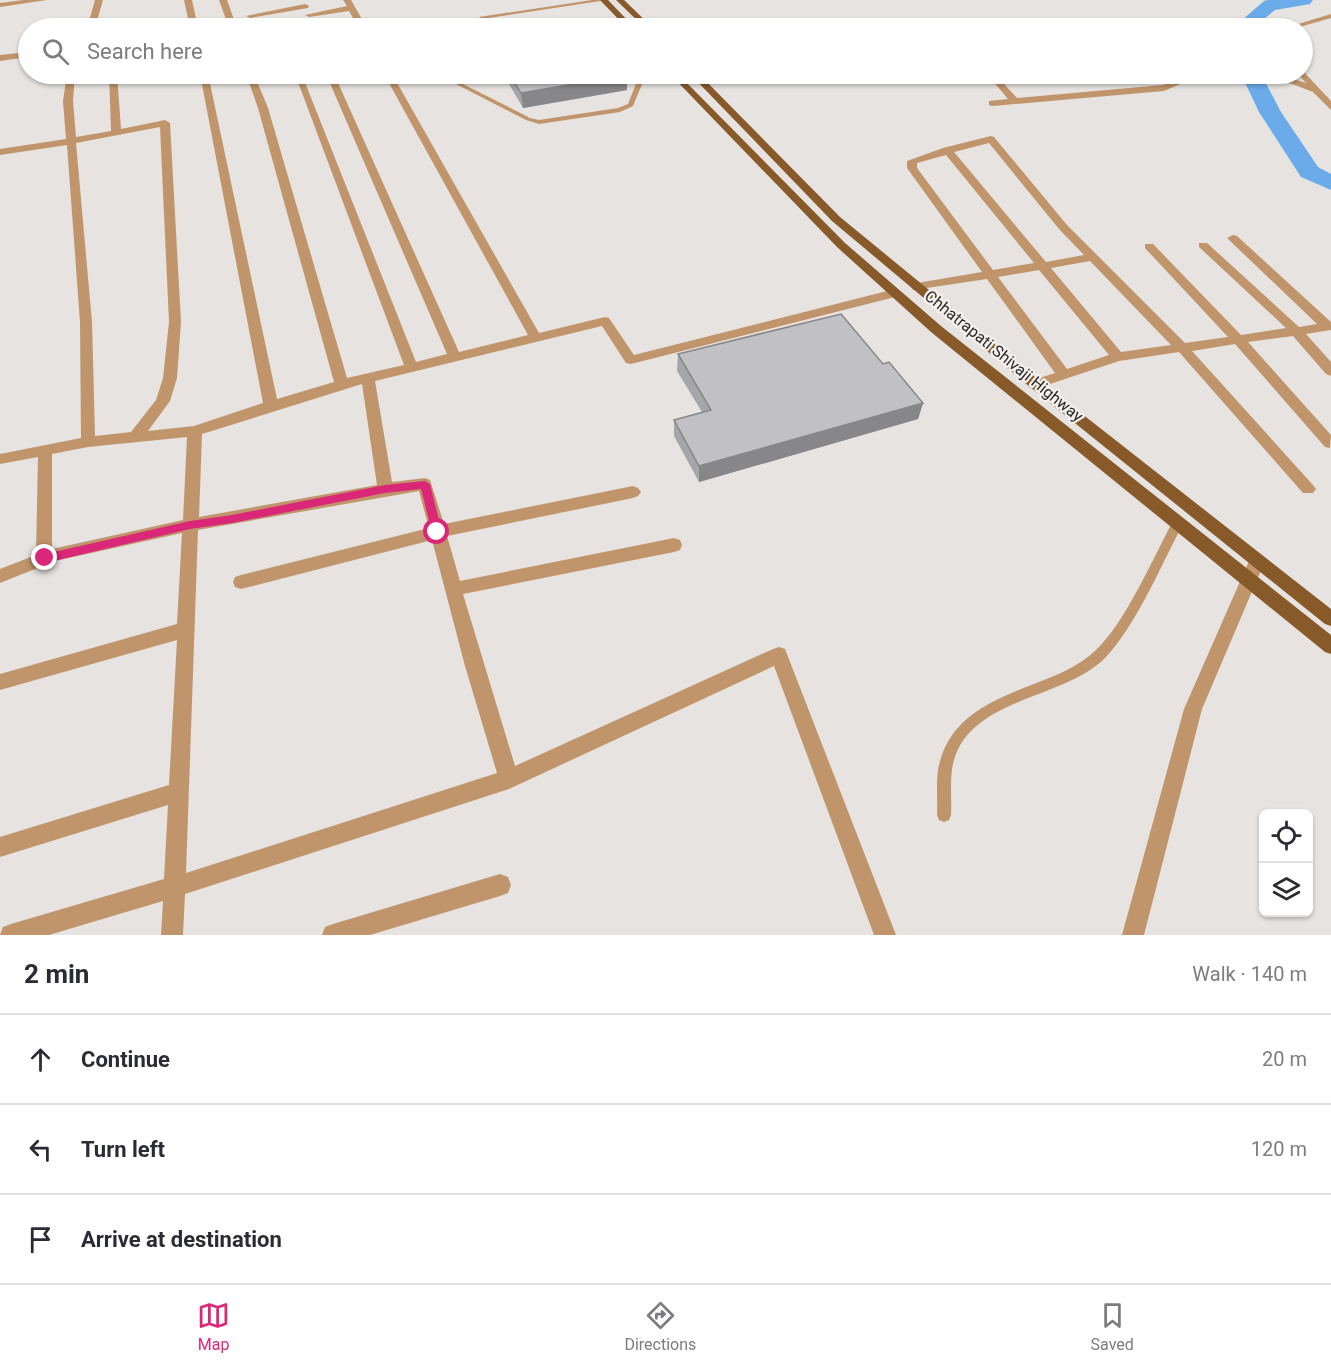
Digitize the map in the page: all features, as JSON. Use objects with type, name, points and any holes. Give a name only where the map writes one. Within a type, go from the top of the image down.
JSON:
[{"type":"main road","points":[[604,0],[621,18]]},
{"type":"main road","points":[[620,0],[639,18]]},
{"type":"main road","name":"Chhatrapati Shivaji Highway","points":[[684,84],[841,245],[936,329],[1331,646]]},
{"type":"main road","name":"Chhatrapati Shivaji Highway","points":[[704,84],[836,219],[1035,384],[1331,619]]},
{"type":"street","points":[[5,3],[42,0]]},
{"type":"street","points":[[94,18],[99,0]]},
{"type":"street","points":[[188,0],[192,18]]},
{"type":"street","points":[[223,0],[229,18]]},
{"type":"street","points":[[250,16],[304,3],[310,18],[349,4],[357,18]]},
{"type":"street","points":[[1313,21],[1331,16]]},
{"type":"street","points":[[0,58],[18,56]]},
{"type":"street","points":[[70,84],[68,101],[86,322],[88,442]]},
{"type":"street","points":[[114,84],[116,133]]},
{"type":"street","points":[[206,84],[271,406]]},
{"type":"street","points":[[254,84],[263,108],[342,384]]},
{"type":"street","points":[[302,84],[412,368]]},
{"type":"street","points":[[334,84],[455,357]]},
{"type":"street","points":[[394,84],[536,338]]},
{"type":"street","points":[[1000,84],[1015,101]]},
{"type":"street","points":[[992,103],[1164,87],[1172,84]]},
{"type":"street","points":[[1299,84],[1317,90]]},
{"type":"street","points":[[1312,84],[1331,106]]},
{"type":"street","points":[[0,152],[165,123],[175,322],[170,378],[163,401],[134,439]]},
{"type":"street","points":[[1064,375],[912,168],[912,161],[991,139],[1063,227],[1182,348],[1308,489]]},
{"type":"street","points":[[947,150],[1118,357]]},
{"type":"street","points":[[1233,238],[1329,327]]},
{"type":"street","points":[[1203,244],[1296,331],[1331,371]]},
{"type":"street","points":[[1149,246],[1239,340],[1330,442]]},
{"type":"street","points":[[917,287],[1093,257]]},
{"type":"street","points":[[0,459],[88,442],[195,431],[342,384],[605,321],[631,360],[895,293]]},
{"type":"street","points":[[1035,384],[1118,357],[1329,327]]},
{"type":"street","points":[[369,378],[385,489]]},
{"type":"street","points":[[172,935],[195,431]]},
{"type":"street","points":[[45,450],[45,558]]},
{"type":"street","points":[[0,576],[45,558],[190,525],[385,489],[425,484],[474,666],[509,779]]},
{"type":"street","points":[[241,582],[437,532],[633,492]]},
{"type":"street","points":[[455,589],[674,545]]},
{"type":"street","points":[[1133,935],[1193,709],[1257,561]]},
{"type":"street","points":[[0,682],[185,630]]},
{"type":"street","points":[[11,935],[174,887],[509,779],[779,655],[885,935]]},
{"type":"street","points":[[0,848],[178,792]]},
{"type":"street","points":[[333,935],[500,885]]},
{"type":"lane","points":[[482,17],[604,0]]},
{"type":"lane","points":[[459,84],[528,119],[539,122],[620,110],[632,105],[639,84]]},
{"type":"lane","points":[[944,814],[947,759],[959,733],[999,704],[1090,664],[1116,636],[1178,522]]},
{"type":"building","points":[[515,84],[574,84],[521,93]]},
{"type":"building","points":[[841,314],[883,364],[889,362],[923,403],[699,466],[674,420],[711,410],[678,354]]},
{"type":"waterway","points":[[1254,18],[1270,5],[1304,0]]},
{"type":"waterway","points":[[1256,84],[1270,112],[1309,172],[1331,183]]},
{"type":"route","points":[[45,558],[190,525],[385,489],[425,484],[437,532]]}]
